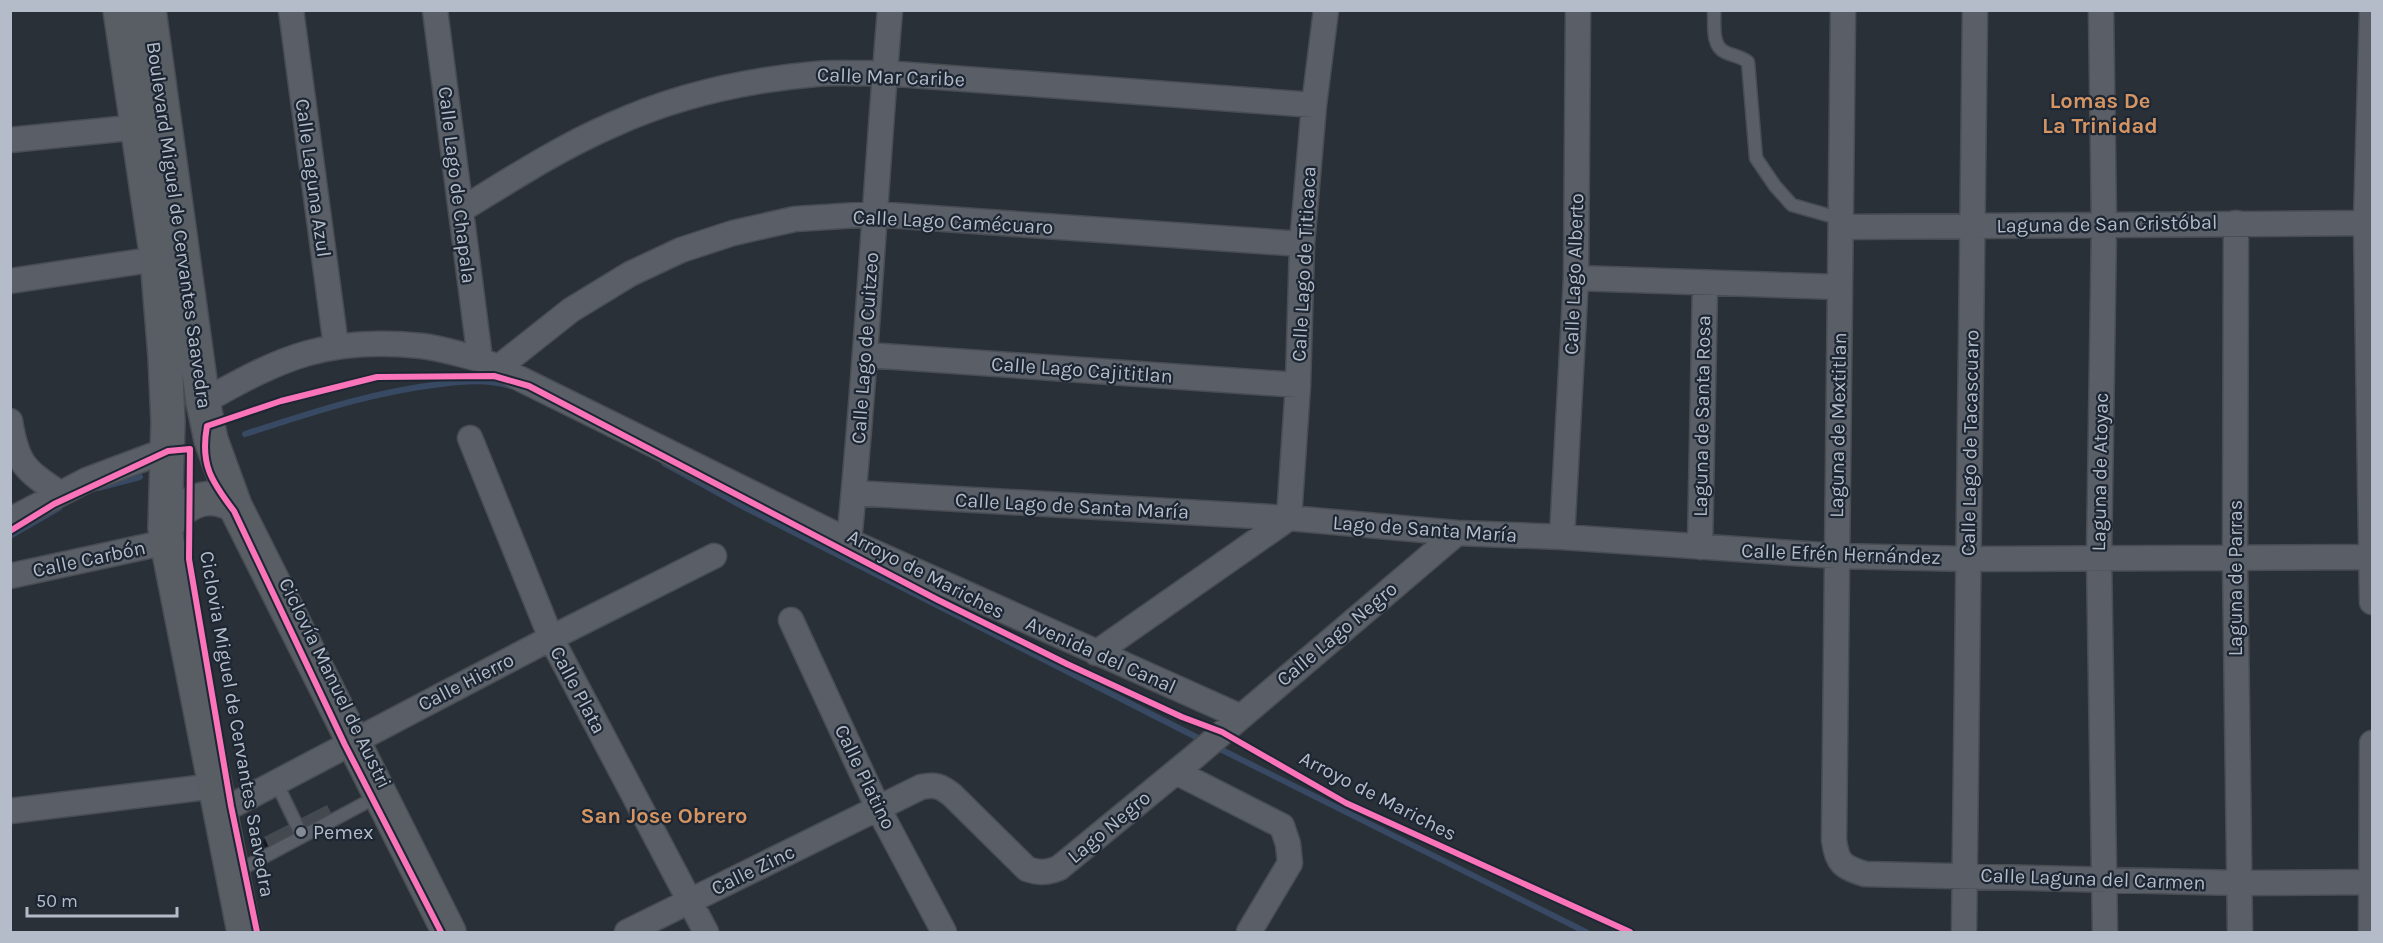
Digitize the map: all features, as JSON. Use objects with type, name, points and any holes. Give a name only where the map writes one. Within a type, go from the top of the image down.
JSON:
[{"type":"main road","name":"Boulevard Miguel de Cervantes Saavedra","points":[[120,10],[157,260],[168,436],[166,535],[244,933]]},
{"type":"main road","name":"Boulevard Miguel de Cervantes Saavedra","points":[[149,10],[203,402],[211,440],[235,506],[449,933]]},
{"type":"main road","points":[[168,436],[203,402]]},
{"type":"main road","points":[[166,535],[174,515],[190,502],[219,499],[235,506]]},
{"type":"street","name":"Calle Laguna Azul","points":[[291,10],[336,346]]},
{"type":"street","name":"Calle Lago de Chapala","points":[[435,10],[461,210],[490,363]]},
{"type":"street","name":"Calle Lago de Cuitzeo","points":[[849,541],[867,355],[874,214],[890,10]]},
{"type":"street","name":"Calle Lago de Titicaca","points":[[1289,518],[1298,385],[1302,243],[1314,105],[1326,10]]},
{"type":"street","name":"Calle Lago Alberto","points":[[1562,537],[1576,278],[1578,10]]},
{"type":"street","name":"Laguna de Mextitlan","points":[[1834,840],[1843,10]]},
{"type":"street","name":"Calle Lago de Tacascuaro","points":[[1964,933],[1975,10]]},
{"type":"street","name":"Laguna de Atoyac","points":[[2101,10],[2104,225],[2099,558],[2106,933]]},
{"type":"street","points":[[2372,10],[2369,223],[2373,602]]},
{"type":"street","name":"Calle Mar Caribe","points":[[461,210],[546,158],[613,124],[694,95],[769,79],[818,74],[884,73],[1314,105]]},
{"type":"street","points":[[10,140],[139,127]]},
{"type":"street","name":"Calle Lago Camécuaro","points":[[490,363],[630,274],[681,250],[733,233],[795,219],[874,214],[1302,243]]},
{"type":"street","name":"Laguna de San Cristóbal","points":[[1842,221],[1973,226],[2369,223]]},
{"type":"street","name":"Laguna de Parras","points":[[2236,223],[2235,558],[2240,933]]},
{"type":"street","points":[[10,281],[157,260]]},
{"type":"street","points":[[1576,278],[1840,287]]},
{"type":"street","name":"Laguna de Santa Rosa","points":[[1700,547],[1705,284]]},
{"type":"street","name":"Avenida del Canal","points":[[203,402],[284,360],[336,346],[366,344],[423,346],[490,363],[849,541],[1239,716]]},
{"type":"street","name":"Calle Lago Cajititlan","points":[[867,355],[1298,385]]},
{"type":"street","points":[[11,428],[21,462],[32,475],[59,493]]},
{"type":"street","points":[[10,520],[59,493],[114,469],[168,436]]},
{"type":"street","name":"Calle Plata","points":[[470,438],[551,638],[706,933]]},
{"type":"street","name":"Calle Lago de Santa María","points":[[854,493],[1289,518]]},
{"type":"street","points":[[1096,653],[1289,518]]},
{"type":"street","name":"Lago de Santa María","points":[[1289,518],[1457,533],[1562,537]]},
{"type":"street","name":"Calle Lago Negro","points":[[1217,736],[1457,533]]},
{"type":"street","name":"Calle Carbón","points":[[10,576],[166,535]]},
{"type":"street","name":"Calle Efrén Hernández","points":[[1562,537],[1837,556],[1968,559],[2372,557]]},
{"type":"street","name":"Calle Hierro","points":[[10,811],[218,799],[276,782],[551,638],[714,556]]},
{"type":"street","name":"Calle Platino","points":[[791,620],[878,808],[944,933]]},
{"type":"street","name":"Lago Negro","points":[[878,808],[921,787],[941,786],[1027,869],[1039,873],[1050,872],[1068,862],[1217,736]]},
{"type":"street","points":[[2371,933],[2373,743]]},
{"type":"street","points":[[1185,764],[1282,826],[1288,844],[1290,863],[1249,933]]},
{"type":"street","name":"Calle Zinc","points":[[627,933],[878,808]]},
{"type":"street","name":"Calle Laguna del Carmen","points":[[1834,840],[1836,856],[1847,869],[1865,874],[2239,883],[2372,882]]},
{"type":"lane","points":[[1714,10],[1715,42],[1722,52],[1742,57],[1748,62],[1756,158],[1774,186],[1792,205],[1842,221]]},
{"type":"lane","points":[[276,782],[302,836]]},
{"type":"lane","points":[[233,873],[380,795]]},
{"type":"building","name":"Pemex","points":[[327,805],[338,826],[274,858],[264,837]]},
{"type":"waterway","points":[[245,434],[342,404],[391,392],[476,381],[510,386]]},
{"type":"waterway","points":[[664,463],[744,507],[1204,741]]},
{"type":"waterway","points":[[98,488],[140,477]]},
{"type":"waterway","points":[[10,536],[59,508]]},
{"type":"waterway","points":[[1216,747],[1586,932]]},
{"type":"cycle path","name":"Arroyo de Mariches","points":[[441,932],[345,745],[234,511],[219,490],[206,462],[207,426],[281,401],[377,377],[494,376],[529,386],[938,600],[1067,664],[1182,717],[1222,732],[1346,803],[1630,932]]},
{"type":"cycle path","name":"Ciclovia Miguel de Cervantes Saavedra","points":[[10,531],[54,504],[168,451],[190,449],[189,559],[231,806],[257,932]]},
{"type":"place","name":"Pemex","points":[[301,832]]},
{"type":"district","name":"Lomas De La Trinidad","points":[[2100,114]]},
{"type":"district","name":"San Jose Obrero","points":[[664,816]]}]
